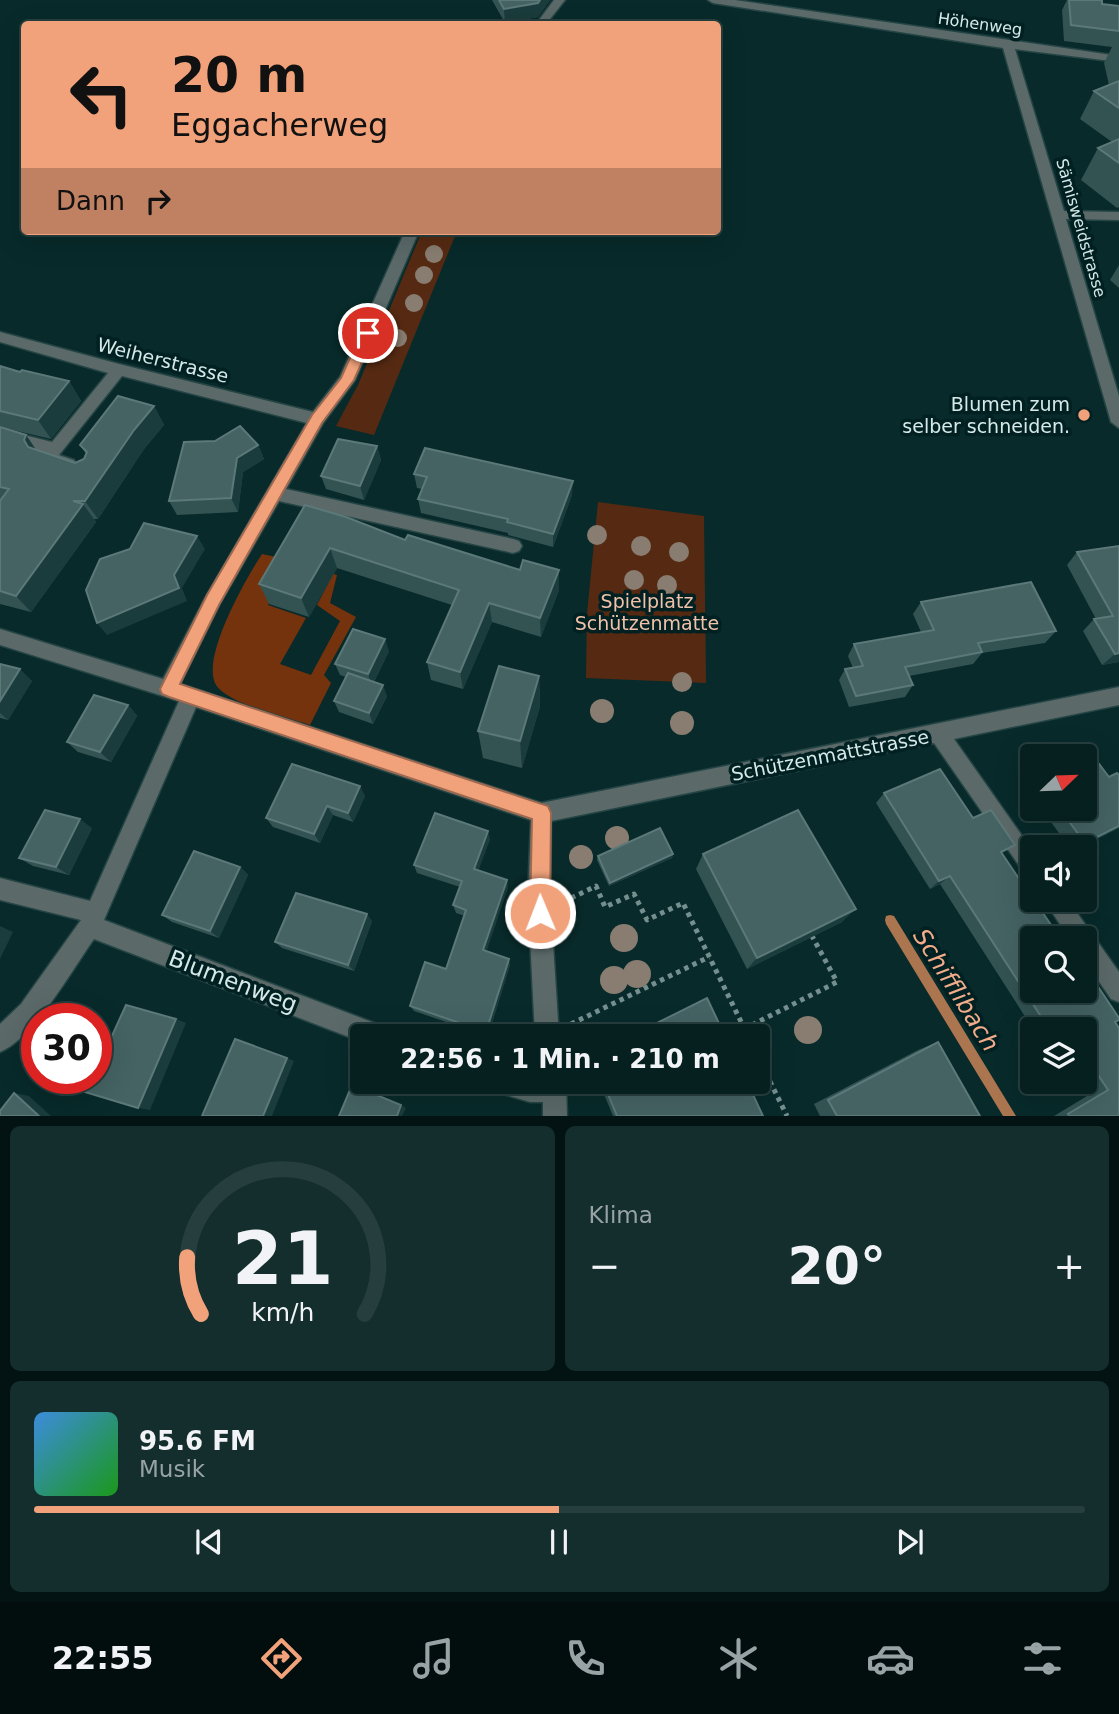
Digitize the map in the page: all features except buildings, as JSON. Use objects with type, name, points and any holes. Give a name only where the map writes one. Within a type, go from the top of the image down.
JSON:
[{"type":"street","points":[[543,21],[560,0]]},
{"type":"street","name":"Höhenweg","points":[[713,0],[1008,45],[1119,59]]},
{"type":"street","name":"Sämisweidstrasse","points":[[1008,45],[1119,420]]},
{"type":"street","points":[[1060,215],[1119,216]]},
{"type":"street","points":[[169,689],[213,600],[317,419],[347,380],[410,235]]},
{"type":"street","name":"Weiherstrasse","points":[[0,337],[119,370],[317,419]]},
{"type":"street","points":[[88,472],[48,458],[119,370]]},
{"type":"street","points":[[0,435],[55,449]]},
{"type":"street","points":[[275,493],[513,546]]},
{"type":"street","points":[[0,637],[169,689],[541,813],[540,913],[545,1024]]},
{"type":"street","name":"Schützenmattstrasse","points":[[541,813],[1119,696]]},
{"type":"street","points":[[0,1040],[29,1012],[93,919],[190,698]]},
{"type":"street","points":[[939,734],[1020,850]]},
{"type":"street","name":"Blumenweg","points":[[0,889],[93,919],[350,1025]]},
{"type":"street","points":[[1097,959],[1119,991]]},
{"type":"path","points":[[540,913],[596,886],[606,907],[634,894],[647,920],[683,903],[742,1024]]},
{"type":"path","points":[[754,1024],[837,982],[812,936]]},
{"type":"path","points":[[571,1024],[709,957]]},
{"type":"path","points":[[770,1080],[787,1115]]},
{"type":"green space","points":[[420,235],[455,235],[374,435],[336,426],[358,385]]},
{"type":"green space","name":"Spielplatz Schützenmatte","points":[[598,502],[704,516],[706,683],[586,678],[587,614]]},
{"type":"shaded area","points":[[262,554],[281,558],[285,573],[268,605],[306,618],[280,664],[311,675],[340,621],[317,605],[329,582],[306,575],[311,567],[337,575],[330,603],[356,617],[324,675],[331,683],[310,725],[245,704],[216,685],[213,673],[214,656],[227,618]]},
{"type":"waterway","name":"Schifflibach","points":[[890,920],[1010,1116]]},
{"type":"place","name":"Blumen zum selber schneiden.","points":[[1084,415]]},
{"type":"route","points":[[368,333],[347,380],[317,419],[213,600],[169,689],[541,813],[540,913]]}]
